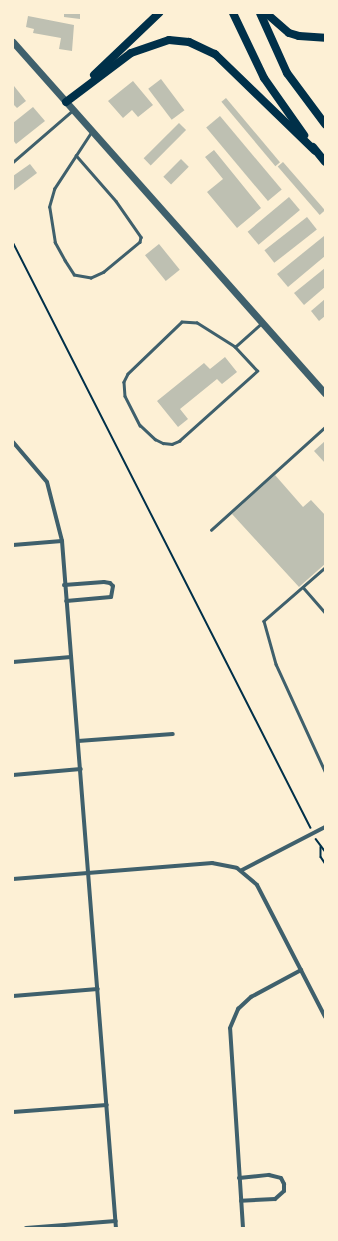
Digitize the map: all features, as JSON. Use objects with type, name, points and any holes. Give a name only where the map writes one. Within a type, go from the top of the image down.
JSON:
[{"type":"main road","points":[[66,102],[159,13]]},
{"type":"main road","points":[[233,13],[264,78],[315,151]]},
{"type":"main road","points":[[260,13],[287,73],[325,124]]},
{"type":"main road","points":[[266,13],[279,27],[289,33],[299,36],[325,38]]},
{"type":"main road","points":[[66,102],[131,53],[152,44],[170,40],[190,42],[215,54],[325,162]]},
{"type":"street","points":[[13,42],[325,394]]},
{"type":"street","points":[[13,442],[47,482],[62,541],[64,585],[81,769],[116,1228]]},
{"type":"street","points":[[13,545],[62,541]]},
{"type":"street","points":[[64,585],[104,582],[113,586],[111,597],[66,601]]},
{"type":"street","points":[[13,662],[71,657]]},
{"type":"street","points":[[78,741],[173,734]]},
{"type":"street","points":[[13,775],[81,769]]},
{"type":"street","points":[[242,870],[325,827]]},
{"type":"street","points":[[13,879],[212,863],[242,870],[257,884],[325,1016]]},
{"type":"street","points":[[243,1228],[240,1201],[230,1028],[238,1009],[251,997],[301,970]]},
{"type":"street","points":[[13,996],[98,989]]},
{"type":"street","points":[[13,1112],[106,1105]]},
{"type":"street","points":[[239,1178],[269,1175],[281,1178],[284,1184],[284,1191],[275,1198],[240,1201]]},
{"type":"street","points":[[26,1228],[116,1221]]},
{"type":"lane","points":[[13,162],[73,110]]},
{"type":"lane","points":[[76,155],[116,201],[141,237],[140,242],[104,272],[91,278],[74,275],[55,243],[50,227],[51,196],[76,155],[92,131]]},
{"type":"lane","points":[[182,322],[197,323],[235,346],[256,371],[179,440],[172,444],[155,440],[140,425],[125,396],[124,382],[128,374],[182,322]]},
{"type":"lane","points":[[235,346],[262,322]]},
{"type":"lane","points":[[211,530],[325,427]]},
{"type":"lane","points":[[325,568],[264,621],[276,664],[325,771]]},
{"type":"lane","points":[[303,587],[325,612]]},
{"type":"path","points":[[13,242],[311,828]]},
{"type":"path","points":[[316,839],[321,848],[325,851]]},
{"type":"path","points":[[321,848],[321,857],[325,863]]},
{"type":"building","points":[[64,13],[80,13],[80,19],[64,17]]},
{"type":"building","points":[[28,16],[74,25],[72,51],[59,49],[61,38],[33,33],[34,29],[26,27]]},
{"type":"building","points":[[161,79],[184,110],[172,120],[148,89]]},
{"type":"building","points":[[133,81],[153,105],[138,117],[132,110],[123,118],[108,101]]},
{"type":"building","points":[[14,86],[26,101],[17,108],[13,104]]},
{"type":"building","points":[[226,98],[280,162],[275,166],[221,102]]},
{"type":"building","points":[[33,107],[45,121],[16,144],[13,140],[13,123]]},
{"type":"building","points":[[220,116],[282,190],[268,201],[206,128]]},
{"type":"building","points":[[179,123],[186,130],[151,165],[144,158]]},
{"type":"building","points":[[214,150],[261,208],[237,228],[207,192],[223,179],[205,157]]},
{"type":"building","points":[[181,159],[189,167],[171,184],[163,177]]},
{"type":"building","points":[[283,162],[325,210],[320,215],[278,167]]},
{"type":"building","points":[[30,164],[37,173],[13,191],[13,176]]},
{"type":"building","points":[[289,197],[300,210],[259,245],[248,232]]},
{"type":"building","points":[[307,217],[317,230],[274,263],[264,250]]},
{"type":"building","points":[[324,236],[325,256],[288,287],[277,274]]},
{"type":"building","points":[[159,244],[180,270],[166,281],[145,255]]},
{"type":"building","points":[[325,268],[325,287],[304,305],[294,293]]},
{"type":"building","points":[[325,299],[325,316],[319,321],[311,311]]},
{"type":"building","points":[[225,357],[237,372],[222,384],[217,379],[180,409],[188,419],[178,427],[157,401],[204,363],[210,369]]},
{"type":"building","points":[[325,441],[325,463],[314,451]]},
{"type":"building","points":[[275,475],[303,507],[311,500],[325,515],[325,564],[299,587],[232,514]]}]
